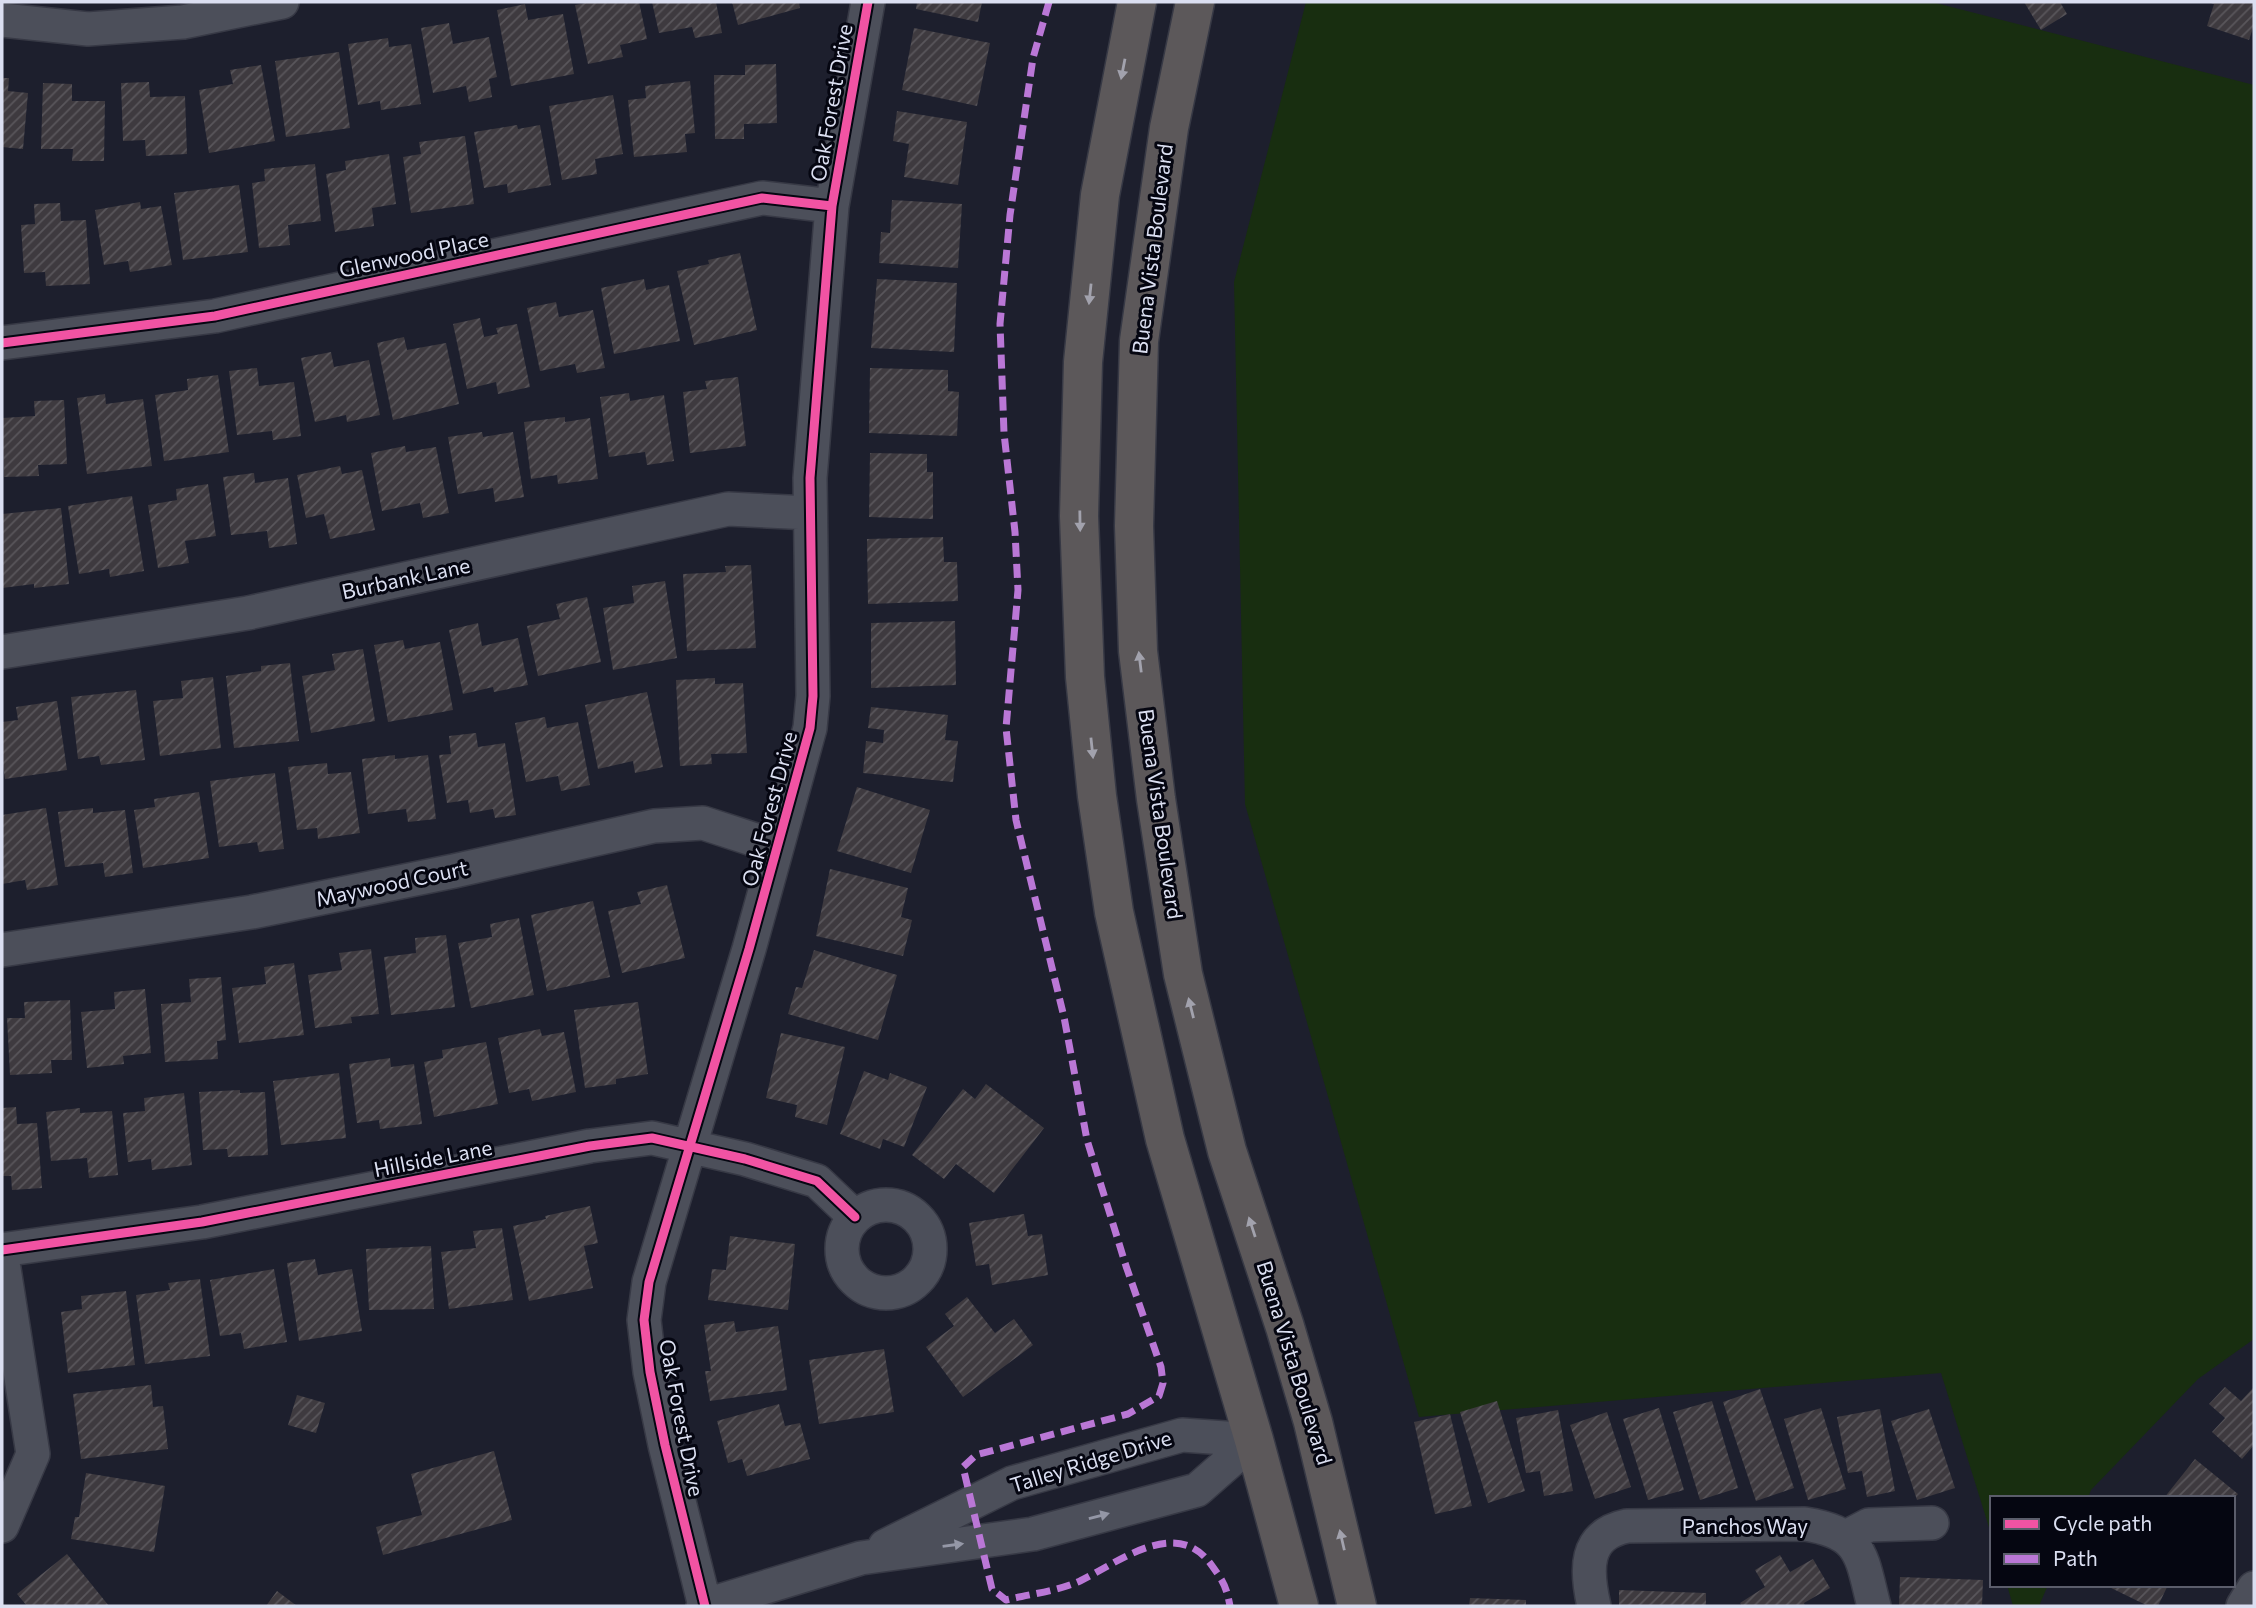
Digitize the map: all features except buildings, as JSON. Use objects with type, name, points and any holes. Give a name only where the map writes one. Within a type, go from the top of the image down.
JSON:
[{"type":"main road","points":[[1137,2],[1100,195],[1083,362],[1079,516],[1084,677],[1097,796],[1114,912],[1165,1139],[1254,1440],[1299,1606]]},
{"type":"main road","name":"Buena Vista Boulevard","points":[[1195,2],[1170,128],[1139,341],[1134,526],[1138,651],[1156,799],[1183,974],[1227,1151],[1313,1422],[1357,1606]]},
{"type":"main road","points":[[1254,1440],[1313,1422]]},
{"type":"street","points":[[2,19],[88,29],[183,22],[279,2]]},
{"type":"street","name":"Oak Forest Drive","points":[[704,1606],[665,1444],[650,1372],[644,1320],[649,1282],[810,728],[813,696],[810,478],[832,206],[868,2]]},
{"type":"street","name":"Glenwood Place","points":[[2,343],[215,316],[762,198],[832,206]]},
{"type":"street","name":"Burbank Lane","points":[[2,652],[248,613],[727,509],[810,513]]},
{"type":"street","name":"Maywood Court","points":[[2,950],[252,912],[454,872],[654,825],[703,823],[777,847]]},
{"type":"street","name":"Hillside Lane","points":[[2,1250],[202,1222],[590,1146],[652,1139],[745,1159],[817,1181],[855,1217]]},
{"type":"street","points":[[2,1256],[33,1454],[2,1526]]},
{"type":"street","name":"Talley Ridge Drive","points":[[861,1558],[1012,1483],[1182,1435],[1254,1440]]},
{"type":"street","name":"Talley Ridge Drive","points":[[704,1606],[861,1558],[1033,1534],[1197,1490],[1254,1440]]},
{"type":"street","points":[[1874,1606],[1858,1551],[1846,1537],[1869,1525],[1933,1523]]},
{"type":"street","name":"Panchos Way","points":[[1594,1606],[1588,1582],[1589,1556],[1599,1540],[1611,1529],[1626,1526],[1805,1524],[1827,1528],[1846,1537]]},
{"type":"street","points":[[2243,1606],[2254,1588]]},
{"type":"green space","points":[[1306,2],[1932,2],[2254,85],[2254,1339],[2198,1379],[2091,1490],[2089,1496],[1990,1496],[1990,1531],[1941,1373],[1419,1417],[1245,804],[1234,282]]},
{"type":"green space","points":[[2008,1587],[2047,1587],[2039,1606],[2013,1606]]},
{"type":"marked path","points":[[1049,2],[1033,58],[1010,215],[1000,324],[1004,433],[1015,532],[1018,590],[1006,728],[1016,820],[1064,1017],[1087,1140],[1161,1367],[1163,1383],[1159,1396],[1128,1414],[976,1455],[963,1467],[992,1589],[1006,1600],[1080,1581],[1129,1555],[1164,1543],[1180,1544],[1196,1550],[1210,1563],[1223,1583],[1230,1606]]},
{"type":"cycle path","points":[[705,1606],[665,1445],[650,1372],[644,1320],[649,1282],[749,949],[810,728],[813,696],[810,478],[832,206],[868,2]]},
{"type":"cycle path","points":[[2,343],[215,316],[762,198],[832,206]]},
{"type":"cycle path","points":[[2,1250],[202,1222],[590,1146],[652,1138],[745,1159],[817,1181],[855,1217]]}]
